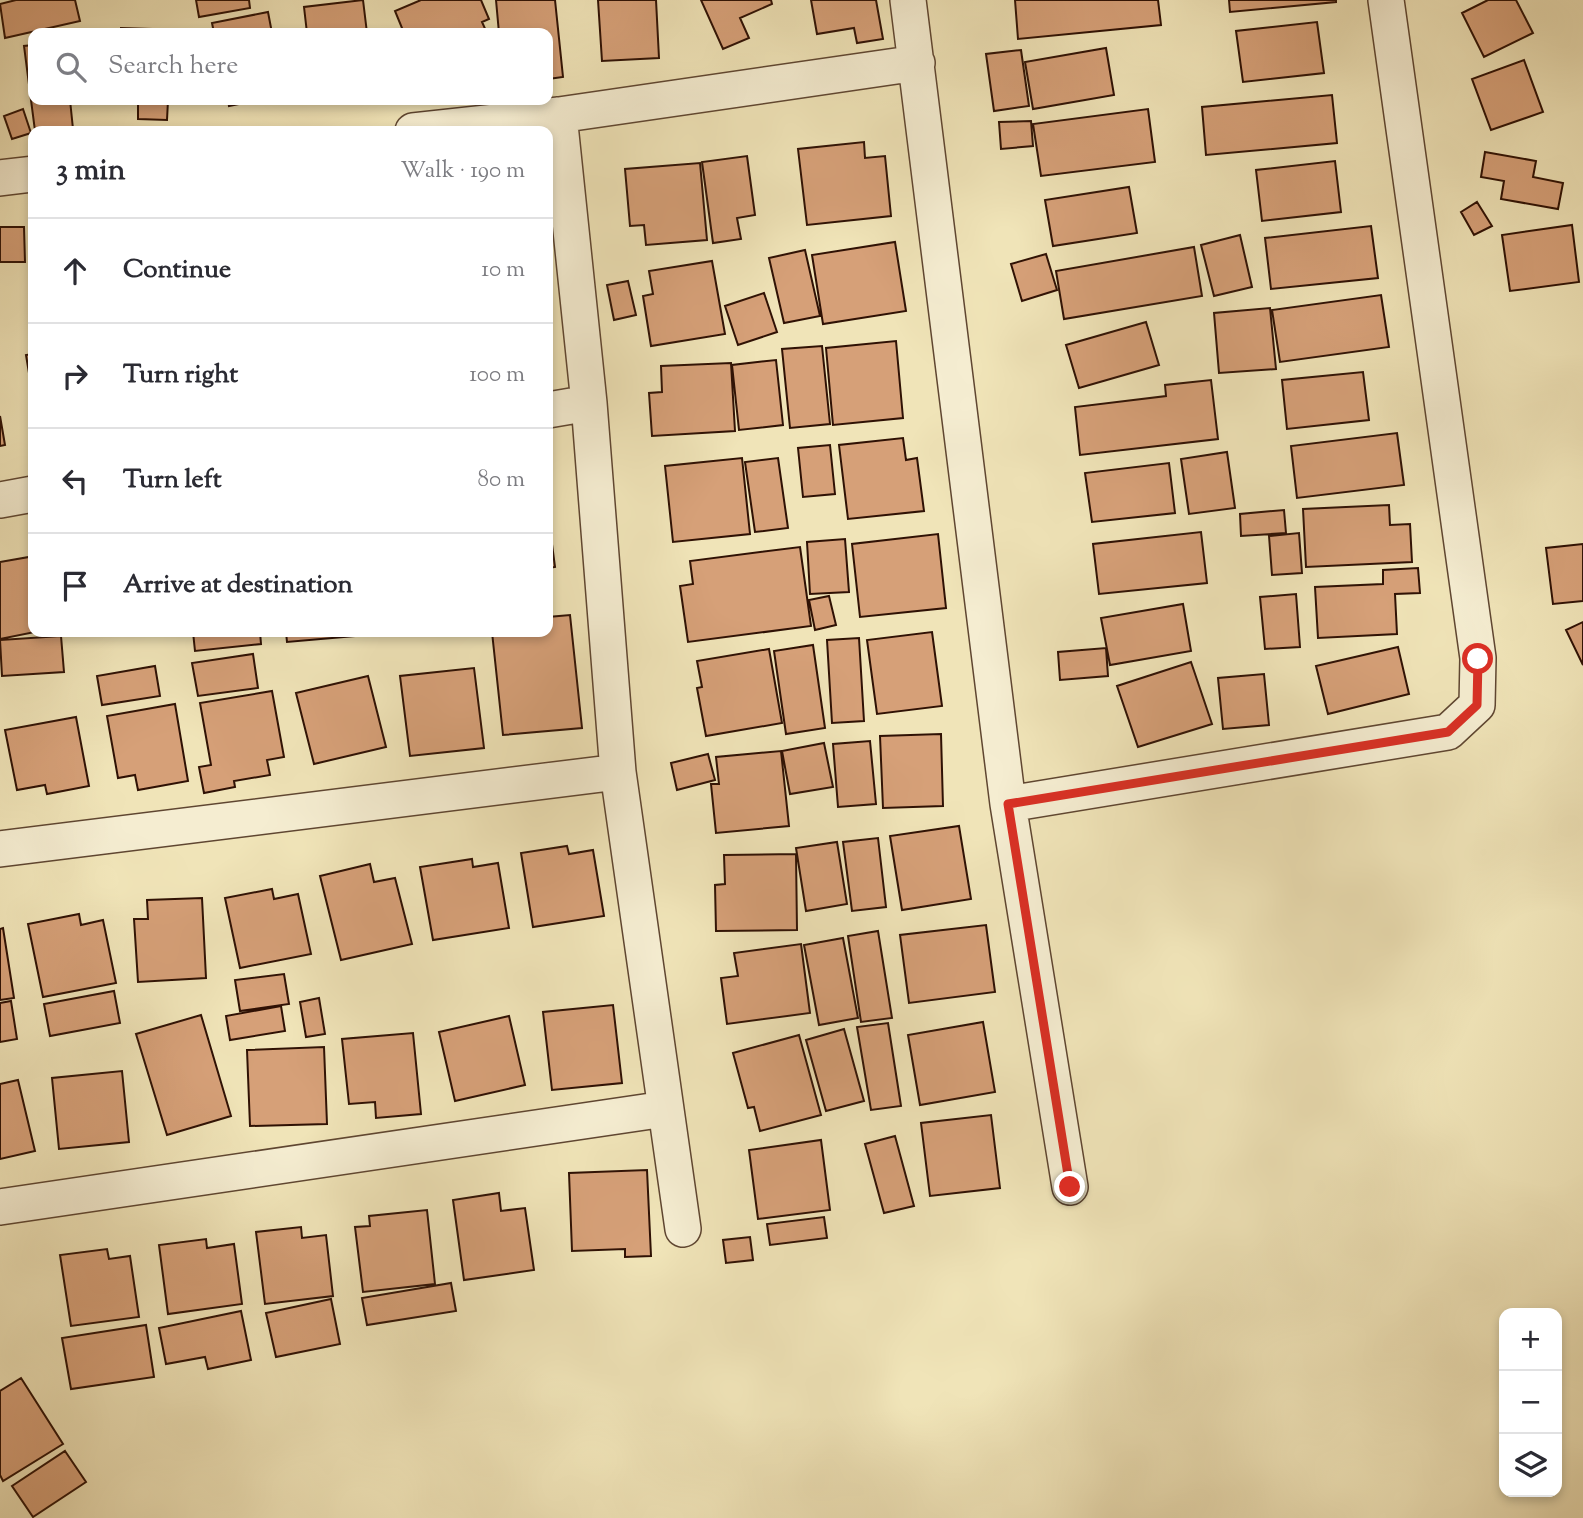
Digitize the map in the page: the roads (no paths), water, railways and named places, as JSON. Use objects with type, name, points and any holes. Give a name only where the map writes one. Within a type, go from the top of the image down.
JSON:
[{"type":"street","points":[[908,0],[1008,804],[1070,1187]]},
{"type":"street","points":[[1008,804],[1448,732],[1477,705],[1478,659],[1385,0]]},
{"type":"street","points":[[459,126],[559,115],[917,63]]},
{"type":"street","points":[[559,115],[589,403],[618,772],[683,1229]]},
{"type":"street","points":[[0,178],[28,175]]},
{"type":"street","points":[[553,409],[589,403]]},
{"type":"street","points":[[0,500],[28,495]]},
{"type":"street","points":[[0,849],[618,772]]},
{"type":"street","points":[[0,1207],[665,1109]]}]
